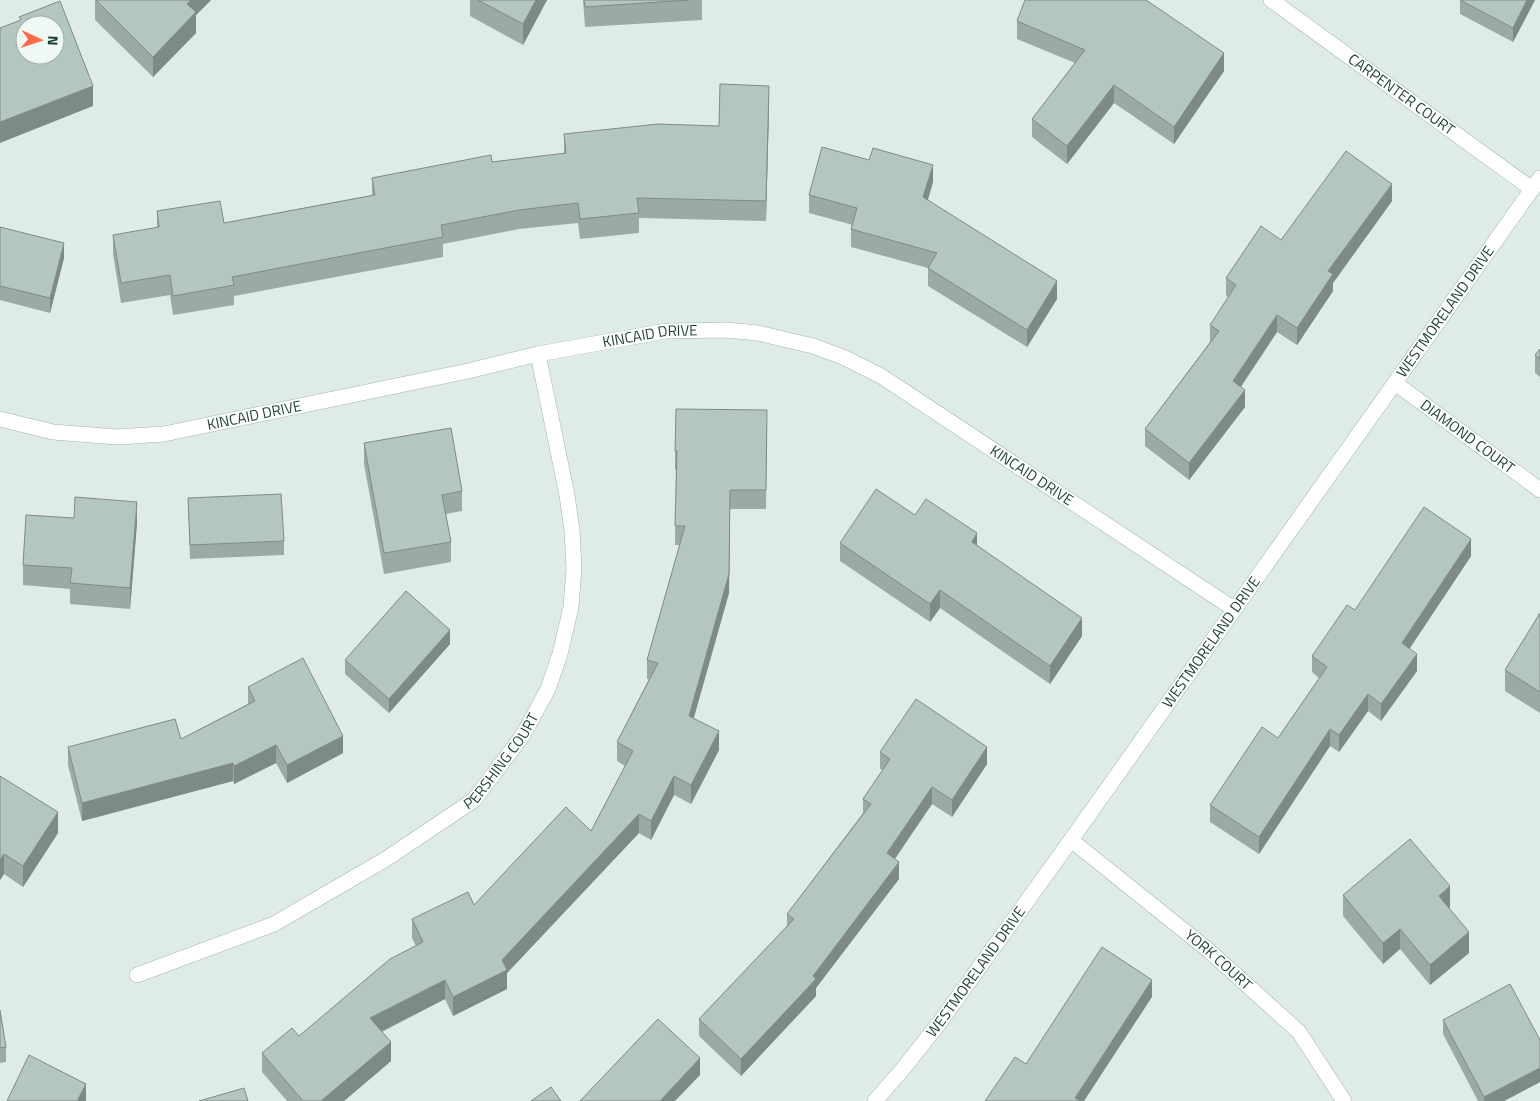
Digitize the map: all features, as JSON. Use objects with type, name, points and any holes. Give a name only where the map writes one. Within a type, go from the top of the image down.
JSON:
[{"type":"street","name":"CARPENTER COURT","points":[[1271,0],[1536,183]]},
{"type":"street","name":"WESTMORELAND DRIVE","points":[[875,1101],[940,1022],[1536,183]]},
{"type":"street","name":"KINCAID DRIVE","points":[[0,418],[53,432],[117,437],[164,434],[468,371],[538,354],[666,331],[726,330],[758,333],[813,346],[843,357],[881,376],[1234,609]]},
{"type":"street","name":"PERSHING COURT","points":[[136,975],[274,924],[386,859],[474,800],[523,735],[548,689],[560,654],[571,607],[574,568],[572,530],[567,495],[538,354]]},
{"type":"street","name":"DIAMOND COURT","points":[[1394,383],[1540,490]]},
{"type":"street","name":"YORK COURT","points":[[1071,840],[1207,949],[1299,1032],[1344,1101]]},
{"type":"building","points":[[96,0],[191,0],[187,4],[196,12],[153,57]]},
{"type":"building","points":[[478,0],[536,0],[523,24]]},
{"type":"building","points":[[584,0],[689,0],[585,7]]},
{"type":"building","points":[[1025,0],[1146,0],[1224,53],[1174,127],[1114,85],[1067,146],[1032,119],[1085,50],[1017,21]]},
{"type":"building","points":[[1460,0],[1527,0],[1513,28]]},
{"type":"building","points":[[60,1],[93,86],[0,122],[0,28],[15,22],[15,65],[65,65],[65,15],[24,15]]},
{"type":"building","points":[[720,84],[769,86],[766,201],[637,198],[639,213],[580,219],[578,203],[519,210],[441,225],[443,237],[232,277],[234,285],[173,296],[170,275],[121,283],[113,235],[159,227],[157,211],[220,201],[224,223],[375,195],[372,178],[491,155],[492,162],[566,153],[564,134],[658,124],[719,126]]},
{"type":"building","points":[[822,147],[869,160],[873,148],[933,165],[923,197],[1057,281],[1027,330],[928,268],[937,253],[851,229],[857,208],[809,195]]},
{"type":"building","points":[[1346,151],[1392,184],[1328,271],[1333,274],[1297,328],[1277,315],[1233,381],[1245,390],[1189,463],[1145,429],[1219,331],[1210,325],[1236,285],[1226,278],[1261,226],[1281,240]]},
{"type":"building","points":[[0,227],[64,243],[50,298],[0,286]]},
{"type":"building","points":[[1540,349],[1540,359],[1535,355]]},
{"type":"building","points":[[676,409],[767,410],[766,490],[730,490],[729,574],[689,716],[719,731],[691,785],[674,776],[651,821],[639,814],[502,960],[507,970],[453,997],[445,980],[370,1018],[391,1042],[321,1101],[303,1101],[262,1053],[292,1028],[299,1036],[390,959],[423,942],[412,919],[468,892],[474,905],[566,807],[591,831],[633,751],[617,742],[658,663],[647,660],[685,526],[675,526]]},
{"type":"building","points":[[451,428],[462,491],[442,495],[451,542],[384,553],[364,443]]},
{"type":"building","points":[[876,489],[915,515],[926,499],[977,533],[972,542],[1082,618],[1050,666],[940,590],[930,604],[840,543]]},
{"type":"building","points":[[281,494],[284,541],[190,545],[188,498]]},
{"type":"building","points":[[75,497],[137,502],[130,588],[70,583],[72,568],[23,565],[26,515],[74,518]]},
{"type":"building","points":[[1424,507],[1471,539],[1402,643],[1417,654],[1381,704],[1368,694],[1339,735],[1330,729],[1259,837],[1210,805],[1262,727],[1278,738],[1327,667],[1312,656],[1347,605],[1355,610]]},
{"type":"building","points":[[406,591],[450,630],[389,699],[345,660]]},
{"type":"building","points":[[1540,613],[1540,692],[1505,670]]},
{"type":"building","points":[[303,658],[343,736],[287,765],[276,745],[234,766],[233,763],[82,803],[68,747],[175,719],[181,739],[255,701],[248,687]]},
{"type":"building","points":[[916,699],[987,747],[952,800],[932,787],[887,853],[899,862],[813,976],[816,979],[741,1059],[699,1019],[794,919],[787,914],[871,804],[863,799],[890,759],[880,752]]},
{"type":"building","points":[[0,776],[58,812],[23,866],[4,854],[0,860]]},
{"type":"building","points":[[1410,839],[1450,886],[1439,896],[1469,932],[1430,965],[1400,929],[1383,943],[1343,895]]},
{"type":"building","points":[[1102,947],[1152,980],[1075,1098],[1080,1101],[985,1101],[1015,1057],[1026,1064]]},
{"type":"building","points":[[1510,984],[1540,1040],[1540,1068],[1484,1097],[1443,1020]]},
{"type":"building","points":[[0,1010],[6,1047],[0,1048]]},
{"type":"building","points":[[658,1019],[700,1058],[660,1101],[580,1101]]},
{"type":"building","points":[[29,1055],[86,1084],[77,1101],[7,1101]]},
{"type":"building","points":[[551,1087],[561,1101],[531,1101]]},
{"type":"building","points":[[244,1088],[248,1101],[199,1101]]}]
